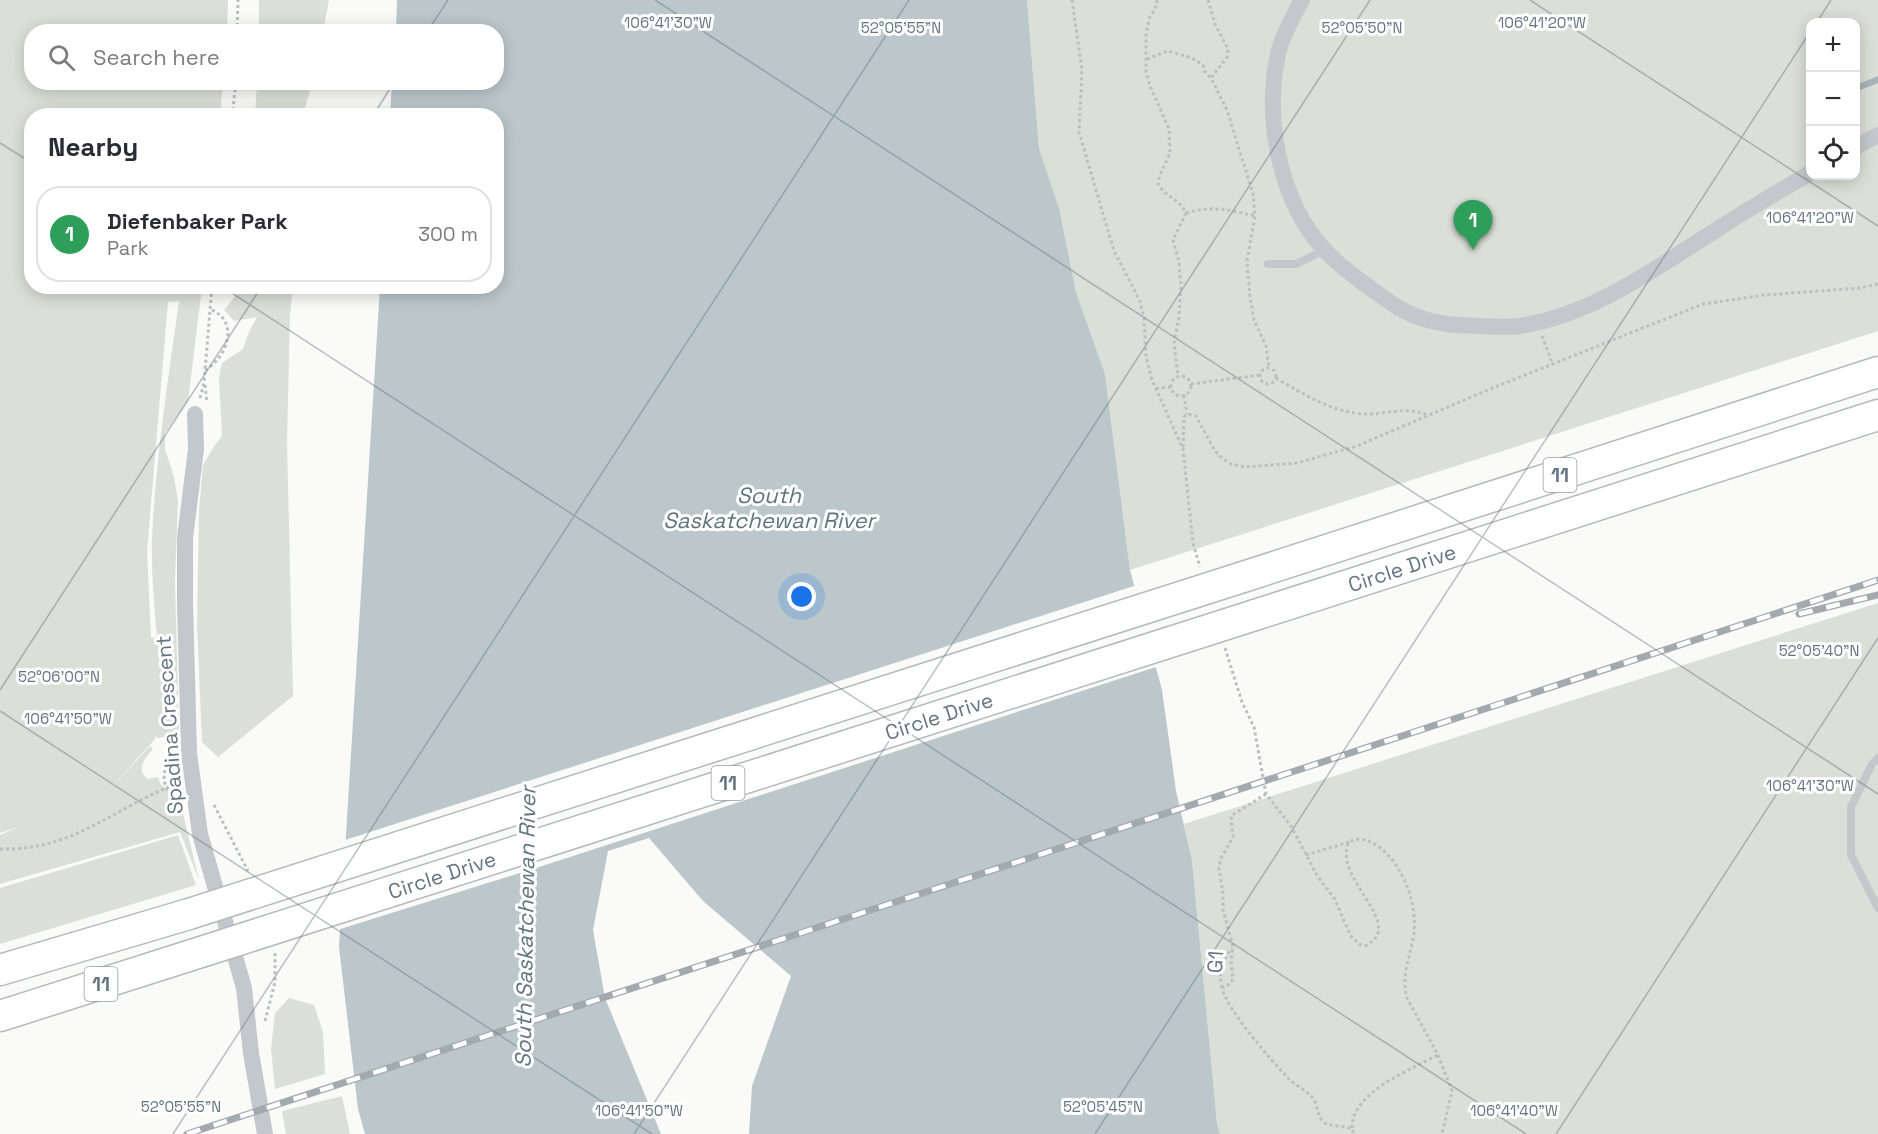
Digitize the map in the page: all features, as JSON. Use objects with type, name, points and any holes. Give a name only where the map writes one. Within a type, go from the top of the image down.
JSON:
[{"type":"highway","name":"Circle Drive","points":[[0,970],[189,914],[1878,372]]},
{"type":"highway","name":"Circle Drive","points":[[0,1016],[1878,415]]},
{"type":"street","points":[[1302,0],[1278,53],[1273,116],[1276,150],[1286,183],[1299,213],[1315,238],[1340,266],[1394,306],[1423,319],[1450,325],[1517,327],[1606,298],[1806,175]]},
{"type":"street","points":[[1860,145],[1878,135]]},
{"type":"street","name":"Spadina Crescent","points":[[195,414],[196,449],[185,538],[184,602],[189,753],[200,834],[244,988],[252,1062],[265,1134]]},
{"type":"lane","points":[[1268,264],[1296,264],[1325,250]]},
{"type":"lane","points":[[1878,758],[1872,764],[1851,807],[1851,855],[1878,908]]},
{"type":"path","points":[[237,24],[238,0]]},
{"type":"path","points":[[1072,0],[1072,13],[1082,70]]},
{"type":"path","points":[[1157,0],[1157,5],[1149,19],[1146,36],[1146,72],[1169,129],[1170,153],[1158,184],[1162,191],[1181,204],[1186,213]]},
{"type":"path","points":[[1208,0],[1215,24],[1228,49],[1227,57],[1211,78]]},
{"type":"path","points":[[1147,59],[1168,51],[1192,58],[1203,65],[1227,110],[1253,194],[1255,216],[1247,261],[1250,297],[1254,320],[1266,346],[1269,368]]},
{"type":"path","points":[[233,108],[235,90]]},
{"type":"path","points":[[1186,213],[1213,207],[1255,216]]},
{"type":"path","points":[[1178,376],[1174,343],[1179,317],[1181,285],[1179,262],[1173,240],[1186,213]]},
{"type":"path","points":[[1187,414],[1196,416],[1223,459],[1231,464],[1245,467],[1297,463],[1357,446],[1490,389],[1703,304],[1765,295],[1860,288],[1878,284]]},
{"type":"path","points":[[195,414],[206,370],[211,294]]},
{"type":"path","points":[[206,370],[215,364],[225,349],[227,335],[226,321],[220,313],[210,309]]},
{"type":"path","points":[[1538,322],[1553,365]]},
{"type":"path","points":[[1191,384],[1260,375],[1269,368]]},
{"type":"path","points":[[1260,375],[1262,381],[1272,383],[1276,378],[1275,371],[1269,368]]},
{"type":"path","points":[[1178,376],[1187,378],[1191,384],[1189,392],[1184,396],[1174,394],[1171,387],[1173,380],[1178,376]]},
{"type":"path","points":[[1276,378],[1329,408],[1368,414],[1391,410],[1415,410],[1429,415]]},
{"type":"path","points":[[1156,388],[1171,387]]},
{"type":"path","points":[[1183,449],[1183,422],[1187,414],[1184,396]]},
{"type":"path","points":[[166,789],[163,773],[165,768],[171,760],[189,753]]},
{"type":"path","points":[[0,849],[41,846],[82,832],[166,789],[192,782]]},
{"type":"path","name":"G1","points":[[1266,794],[1231,816],[1233,837],[1221,858],[1219,868],[1223,910],[1233,946],[1231,961],[1233,979],[1230,984],[1222,988],[1224,996],[1250,1033],[1288,1079],[1313,1099],[1324,1123],[1333,1126],[1343,1125],[1352,1129]]},
{"type":"path","points":[[212,800],[248,873]]},
{"type":"path","points":[[1306,855],[1349,842]]},
{"type":"path","points":[[1222,988],[1219,976],[1222,962],[1233,946]]},
{"type":"path","points":[[264,1025],[274,982],[276,958],[274,947]]},
{"type":"path","points":[[1404,983],[1407,998],[1438,1055],[1452,1091],[1442,1134]]},
{"type":"path","points":[[1354,1134],[1352,1118],[1359,1106],[1376,1090],[1438,1055]]},
{"type":"shaded area","points":[[0,0],[228,0],[227,24],[24,24],[24,90],[222,90],[221,108],[24,108],[24,294],[201,294],[188,401],[165,433],[165,449],[174,477],[178,501],[175,581],[179,735],[158,738],[155,736],[155,739],[103,797],[150,746],[153,749],[144,760],[142,772],[148,779],[158,777],[161,785],[179,797],[199,880],[180,832],[0,884],[0,835],[18,827],[0,833]],"holes":[[[179,301],[163,419],[152,537],[157,637],[151,638],[147,551],[168,302]]]},
{"type":"shaded area","points":[[259,0],[329,0],[324,24],[259,24]]},
{"type":"shaded area","points":[[1027,0],[1878,0],[1878,331],[1130,570],[1105,374],[1076,292],[1059,208],[1039,148]]},
{"type":"shaded area","points":[[257,90],[310,90],[305,108],[255,108]]},
{"type":"shaded area","points":[[237,294],[292,294],[287,441],[293,696],[218,757],[202,742],[197,625],[199,511],[203,465],[222,436],[219,378],[222,363],[243,349],[257,317],[234,321],[224,310]]},
{"type":"shaded area","points":[[1878,603],[1878,1134],[1220,1134],[1217,1123],[1192,860],[1184,824]]},
{"type":"shaded area","points":[[178,835],[196,885],[0,944],[0,888]]},
{"type":"shaded area","points":[[289,998],[314,1005],[323,1032],[325,1074],[275,1089],[271,1049],[275,1013]]},
{"type":"shaded area","points":[[342,1096],[350,1134],[286,1134],[282,1111]]},
{"type":"water","name":"South Saskatchewan River","points":[[397,0],[1027,0],[1039,148],[1059,208],[1076,292],[1105,374],[1130,570],[1162,690],[1176,791],[1192,860],[1217,1123],[1220,1134],[749,1134],[752,1086],[791,976],[703,901],[649,838],[608,851],[593,930],[605,998],[661,1134],[365,1134],[358,1109],[339,947],[380,294],[504,294],[504,108],[390,108],[392,90],[504,90],[504,24],[396,24]]},
{"type":"pier","points":[[1137,585],[1159,666],[337,930],[342,841]]},
{"type":"building","points":[[1878,76],[1878,83],[1860,90],[1860,83]]},
{"type":"railway","points":[[187,1134],[1878,580]]},
{"type":"railway","points":[[1799,614],[1878,595]]},
{"type":"place","name":"Diefenbaker Park","points":[[1473,250]]}]
